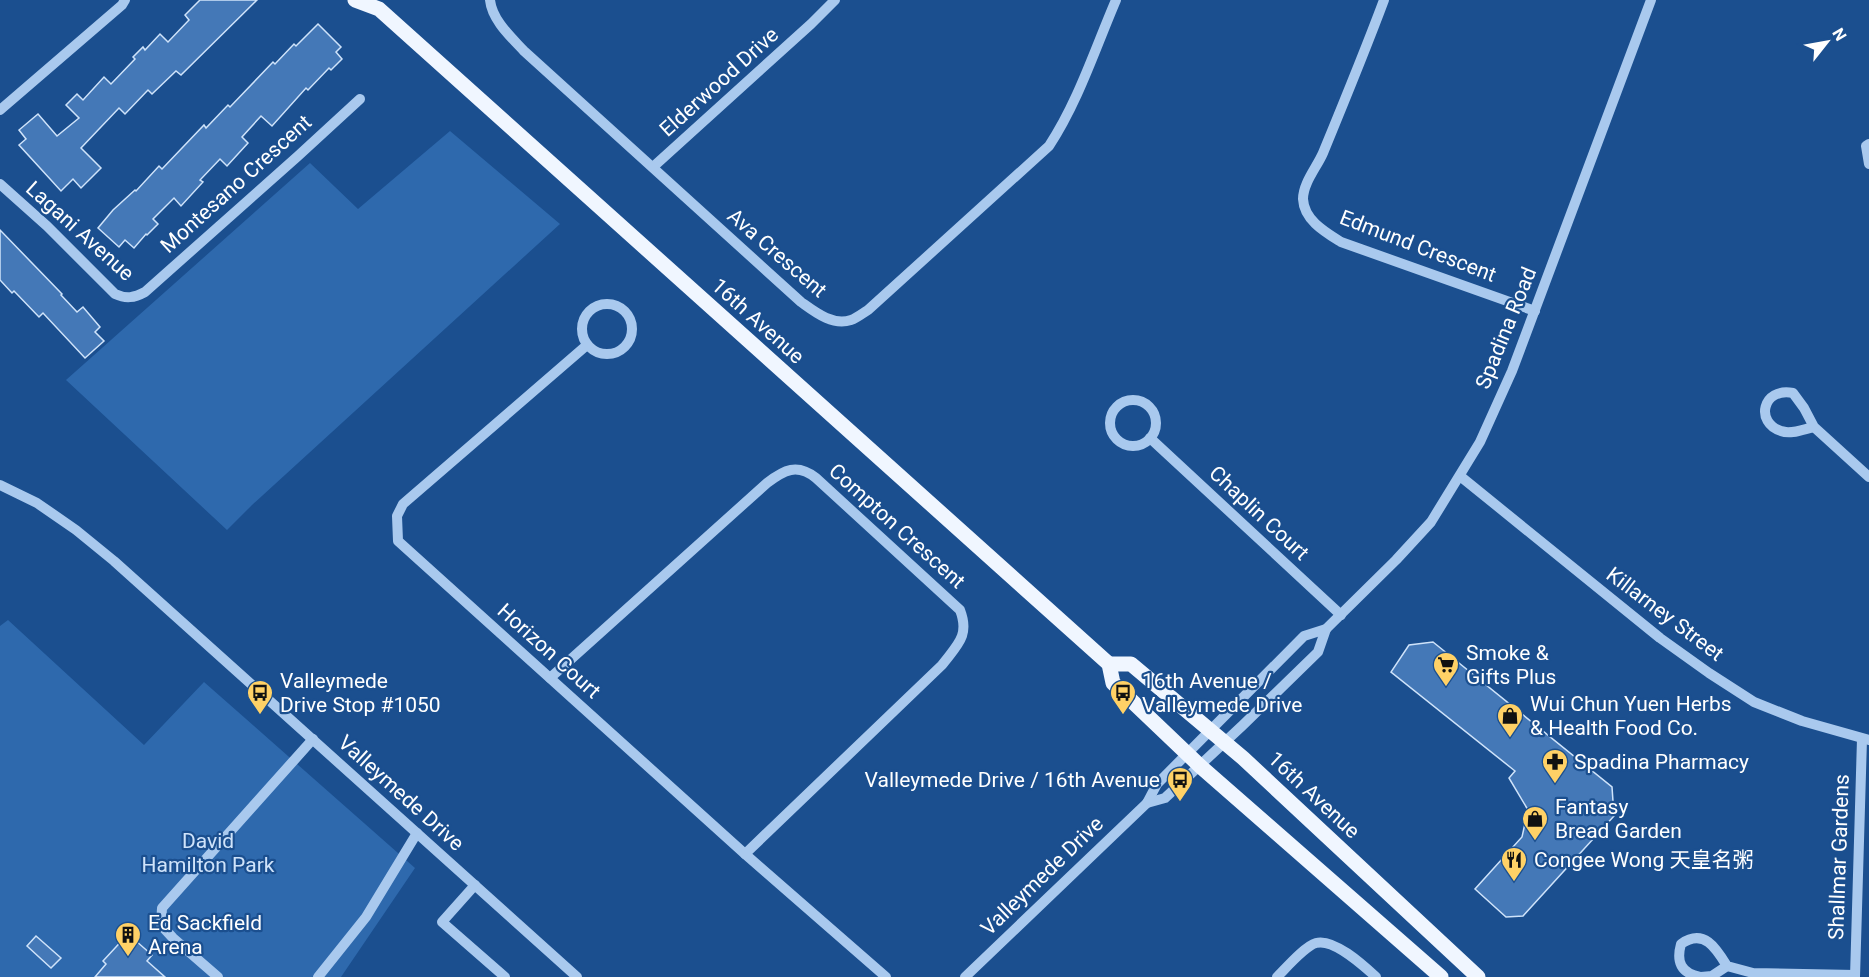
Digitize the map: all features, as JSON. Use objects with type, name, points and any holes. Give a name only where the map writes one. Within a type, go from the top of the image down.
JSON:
[{"type":"main road","name":"16th Avenue","points":[[355,0],[377,4],[1109,664],[1113,683],[1188,752],[1200,766],[1441,977]]},
{"type":"main road","name":"16th Avenue","points":[[1109,664],[1131,664],[1243,758],[1478,977]]},
{"type":"street","points":[[0,110],[123,3],[135,0]]},
{"type":"street","name":"Ava Crescent","points":[[490,0],[491,7],[499,21],[524,51],[801,302],[819,315],[836,321],[851,320],[868,310],[1049,146],[1075,97],[1116,0]]},
{"type":"street","name":"Elderwood Drive","points":[[653,167],[836,0]]},
{"type":"street","name":"Edmund Crescent","points":[[1384,0],[1321,157],[1307,183],[1303,198],[1306,212],[1321,230],[1341,242],[1535,311]]},
{"type":"street","name":"Spadina Road","points":[[1188,752],[1305,636],[1326,629],[1341,615],[1431,522],[1460,476],[1480,442],[1512,371],[1651,0]]},
{"type":"street","name":"Montesano Crescent","points":[[137,296],[145,292],[290,164],[360,99]]},
{"type":"street","points":[[1869,144],[1866,146],[1869,164]]},
{"type":"street","name":"Lagani Avenue","points":[[0,184],[47,226],[115,294],[122,297],[137,296]]},
{"type":"street","points":[[600,305],[616,306],[629,316],[632,324],[630,341],[618,352],[601,354],[588,345],[584,338],[583,322],[593,309],[600,305]]},
{"type":"street","name":"Horizon Court","points":[[588,345],[403,504],[397,516],[398,541],[745,854],[886,977]]},
{"type":"street","points":[[1814,427],[1782,432],[1768,421],[1765,411],[1766,403],[1778,392],[1793,393],[1814,427],[1869,477]]},
{"type":"street","points":[[1128,401],[1148,406],[1155,425],[1150,438],[1137,446],[1121,444],[1115,438],[1110,424],[1115,409],[1128,401]]},
{"type":"street","name":"Chaplin Court","points":[[1150,438],[1341,615]]},
{"type":"street","name":"Compton Crescent","points":[[550,678],[781,472],[795,469],[807,471],[816,478],[960,610],[965,623],[962,640],[942,665],[745,854]]},
{"type":"street","name":"Killarney Street","points":[[1460,476],[1660,638],[1709,673],[1754,702],[1802,721],[1865,740]]},
{"type":"street","name":"Valleymede Drive","points":[[0,485],[37,503],[76,530],[114,561],[577,977]]},
{"type":"street","name":"Spadina Road","points":[[1200,766],[1318,652],[1326,629]]},
{"type":"street","points":[[218,977],[161,925],[162,908],[313,739]]},
{"type":"street","name":"Shallmar Gardens","points":[[1855,976],[1865,740]]},
{"type":"street","name":"Valleymede Drive","points":[[965,977],[1146,803],[1157,784],[1188,752]]},
{"type":"street","name":"Valleymede Drive","points":[[1146,803],[1165,798],[1200,766]]},
{"type":"street","points":[[318,977],[366,917],[417,833]]},
{"type":"street","points":[[475,885],[442,922],[505,977]]},
{"type":"street","points":[[1727,966],[1712,976],[1691,975],[1680,962],[1678,955],[1681,944],[1689,939],[1697,938],[1708,941],[1727,966],[1753,973],[1855,976]]},
{"type":"street","points":[[1277,977],[1304,950],[1316,943],[1326,943],[1357,959],[1376,977]]},
{"type":"green space","points":[[450,131],[560,224],[227,530],[66,380],[310,163],[358,209]]},
{"type":"green space","name":"David Hamilton Park","points":[[8,620],[144,745],[204,682],[415,868],[341,977],[0,977],[0,626]]},
{"type":"building","points":[[200,0],[257,0],[181,75],[176,71],[152,94],[148,90],[125,114],[119,108],[81,148],[101,168],[81,188],[73,179],[61,191],[19,145],[26,139],[19,130],[38,114],[57,136],[79,118],[66,105],[77,94],[83,100],[104,77],[111,84],[135,59],[133,57],[143,47],[145,50],[160,34],[168,42],[189,20],[185,15]]},
{"type":"building","points":[[318,24],[341,47],[336,52],[342,59],[331,70],[329,68],[308,90],[306,88],[272,126],[261,116],[242,137],[248,143],[227,166],[220,159],[200,180],[203,182],[181,206],[174,198],[153,219],[158,224],[134,248],[125,240],[119,247],[98,228],[113,210],[136,191],[159,166],[162,169],[204,125],[206,128],[228,105],[230,107],[273,62],[275,64]]},
{"type":"building","points":[[0,230],[77,312],[83,307],[100,327],[95,332],[104,341],[85,358],[43,313],[39,317],[0,280]]},
{"type":"building","points":[[1433,642],[1612,787],[1614,816],[1523,916],[1506,917],[1475,889],[1522,837],[1528,810],[1509,778],[1515,771],[1391,672],[1409,645]]},
{"type":"building","name":"Ed Sackfield Arena","points":[[128,934],[152,955],[147,961],[165,977],[95,977],[106,964],[103,961]]},
{"type":"building","points":[[36,936],[61,958],[51,968],[27,946]]},
{"type":"place","name":"Smoke & Gifts Plus","points":[[1446,688]]},
{"type":"place","name":"Valleymede Drive Stop #1050","points":[[260,716]]},
{"type":"place","name":"16th Avenue / Valleymede Drive","points":[[1123,716]]},
{"type":"place","name":"Wui Chun Yuen Herbs & Health Food Co.","points":[[1510,739]]},
{"type":"place","name":"Spadina Pharmacy","points":[[1555,785]]},
{"type":"place","name":"Valleymede Drive / 16th Avenue","points":[[1180,803]]},
{"type":"place","name":"Fantasy Bread Garden","points":[[1535,842]]},
{"type":"place","name":"Congee Wong 天皇名粥","points":[[1514,883]]},
{"type":"place","name":"Ed Sackfield Arena","points":[[128,958]]}]
